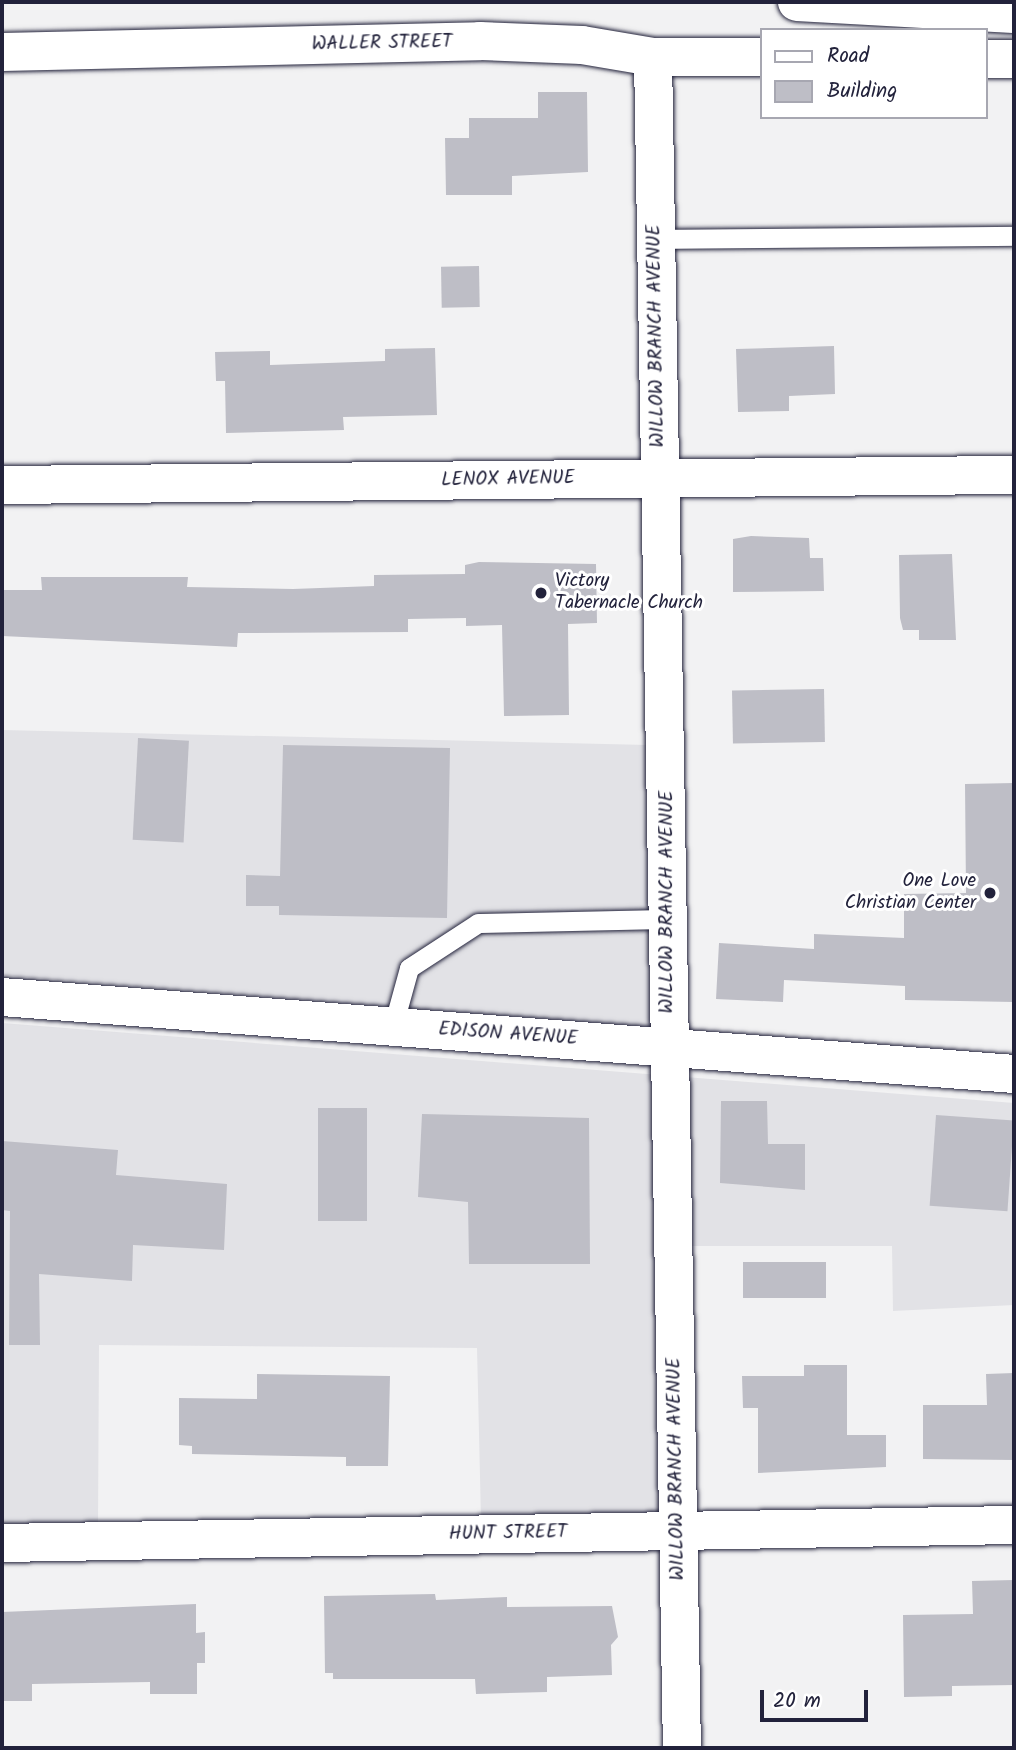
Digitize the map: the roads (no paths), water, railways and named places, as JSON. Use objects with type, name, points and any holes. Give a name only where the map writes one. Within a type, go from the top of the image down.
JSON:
[{"type":"main road","points":[[797,2],[1014,14]]},
{"type":"main road","name":"WALLER STREET","points":[[2,52],[480,41],[582,45],[653,57],[760,57]]},
{"type":"main road","name":"WILLOW BRANCH AVENUE","points":[[653,57],[659,478],[668,728],[666,919],[682,1748]]},
{"type":"main road","points":[[988,59],[1014,59]]},
{"type":"main road","name":"LENOX AVENUE","points":[[2,485],[1014,475]]},
{"type":"main road","name":"EDISON AVENUE","points":[[2,997],[1014,1074]]},
{"type":"main road","name":"HUNT STREET","points":[[2,1543],[1014,1525]]},
{"type":"lane","points":[[656,239],[1014,236]]},
{"type":"lane","points":[[393,1026],[409,968],[478,923],[666,919]]},
{"type":"place","name":"Victory Tabernacle Church","points":[[541,593]]},
{"type":"place","name":"One Love Christian Center","points":[[990,893]]}]
